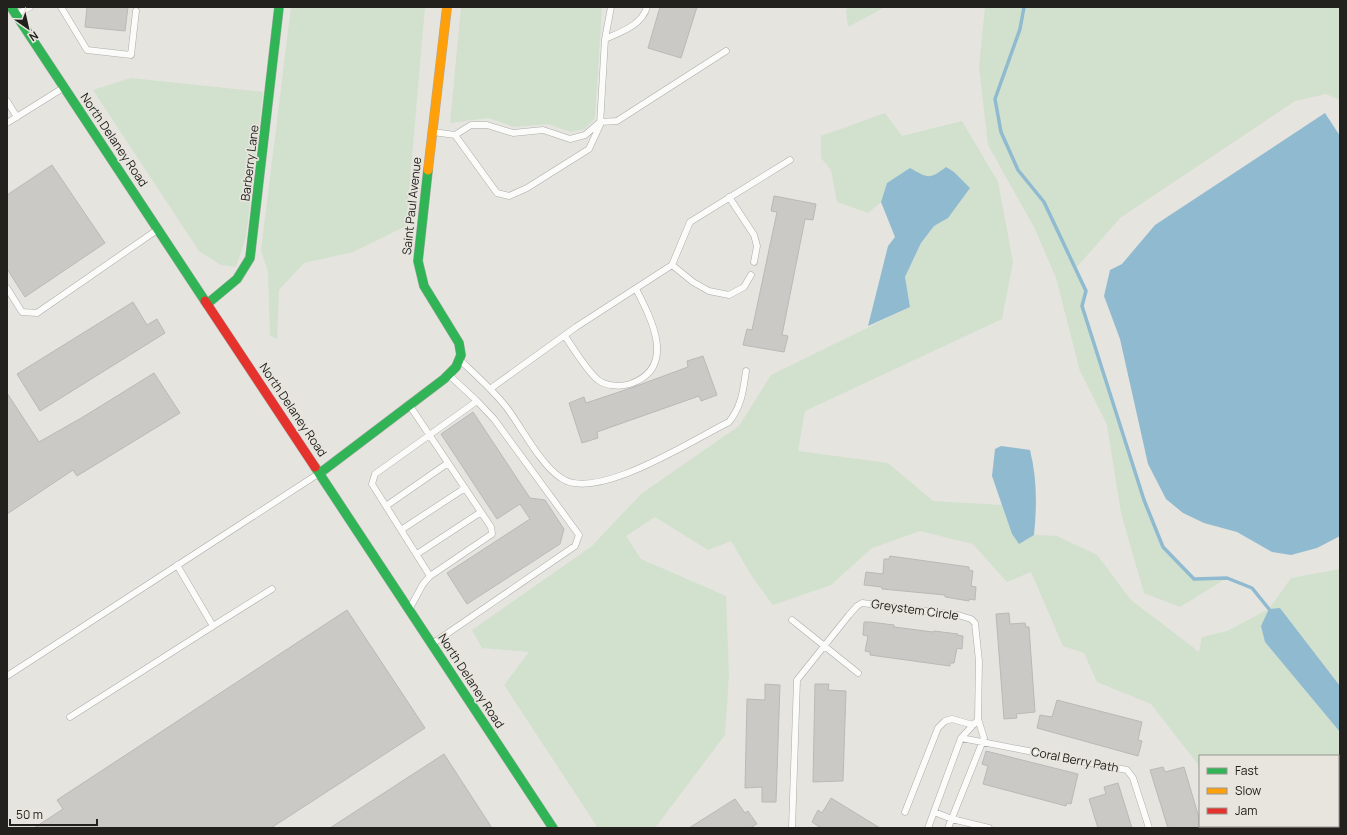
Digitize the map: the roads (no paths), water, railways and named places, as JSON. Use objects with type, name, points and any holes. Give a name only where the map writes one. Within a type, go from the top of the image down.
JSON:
[{"type":"street","name":"Barberry Lane","points":[[208,304],[238,280],[246,270],[250,258],[272,83],[279,7]]},
{"type":"street","name":"Saint Paul Avenue","points":[[447,7],[418,260],[424,286],[459,343],[462,353],[461,361]]},
{"type":"street","name":"North Delaney Road","points":[[13,11],[320,473],[553,828]]},
{"type":"street","points":[[320,473],[449,375],[461,361]]},
{"type":"lane","points":[[13,11],[30,7]]},
{"type":"lane","points":[[61,7],[87,50],[131,55],[136,11]]},
{"type":"lane","points":[[455,134],[497,193],[508,196],[527,188],[589,149],[600,122],[605,39],[612,7]]},
{"type":"lane","points":[[605,39],[638,22],[645,15],[648,7]]},
{"type":"lane","points":[[432,132],[455,134],[471,125],[487,125],[513,134],[543,130],[570,139],[585,136],[600,122],[617,121],[726,51]]},
{"type":"lane","points":[[7,123],[64,87]]},
{"type":"lane","points":[[7,101],[17,117]]},
{"type":"lane","points":[[490,390],[565,336],[672,265],[690,222],[790,160]]},
{"type":"lane","points":[[729,198],[754,235],[757,246],[754,262]]},
{"type":"lane","points":[[7,288],[22,312],[37,313],[158,229]]},
{"type":"lane","points":[[672,265],[693,282],[709,291],[729,294],[744,287],[751,275]]},
{"type":"lane","points":[[565,336],[598,380],[610,386],[627,385],[641,380],[656,363],[658,350],[650,316],[636,289]]},
{"type":"lane","points":[[461,361],[506,408],[532,446],[553,471],[561,479],[583,485],[641,469],[729,422],[738,411],[742,400],[746,371]]},
{"type":"lane","points":[[432,644],[575,546],[579,535],[494,419],[449,375]]},
{"type":"lane","points":[[430,576],[372,484],[375,474],[477,401]]},
{"type":"lane","points":[[409,405],[491,527],[492,534],[430,576],[423,584],[409,609]]},
{"type":"lane","points":[[386,506],[448,463]]},
{"type":"lane","points":[[7,676],[320,473]]},
{"type":"lane","points":[[401,530],[465,488]]},
{"type":"lane","points":[[417,554],[481,512]]},
{"type":"lane","points":[[177,565],[213,626]]},
{"type":"lane","points":[[70,717],[272,589]]},
{"type":"lane","name":"Greystem Circle","points":[[792,828],[797,680],[848,614],[862,603],[958,615],[971,619],[977,629],[979,661],[976,722],[984,738],[948,828]]},
{"type":"lane","points":[[792,620],[858,673]]},
{"type":"lane","points":[[905,812],[938,728],[945,721],[952,720],[976,722]]},
{"type":"lane","points":[[928,828],[961,738],[976,722]]},
{"type":"lane","name":"Coral Berry Path","points":[[961,738],[1127,770],[1133,778],[1149,828]]},
{"type":"lane","points":[[934,812],[952,819],[989,828]]},
{"type":"water","points":[[1325,113],[1340,136],[1340,536],[1317,548],[1291,555],[1272,552],[1237,532],[1204,523],[1183,513],[1166,499],[1148,464],[1120,339],[1104,296],[1110,270],[1122,264],[1155,225]]},
{"type":"water","points":[[946,167],[954,172],[970,188],[948,218],[934,226],[921,243],[905,277],[910,307],[868,326],[888,246],[895,237],[881,202],[887,183],[910,168],[925,176],[932,176]]},
{"type":"water","points":[[1001,446],[1030,450],[1034,471],[1036,513],[1034,535],[1019,544],[1012,534],[992,476],[995,449]]},
{"type":"water","points":[[1280,608],[1340,686],[1340,732],[1265,642],[1261,626],[1269,609]]},
{"type":"waterway","points":[[1024,7],[1020,29],[995,99],[1001,132],[1018,170],[1044,202],[1086,291],[1082,306],[1144,500],[1163,547],[1194,579],[1227,578],[1252,588],[1269,609]]}]
